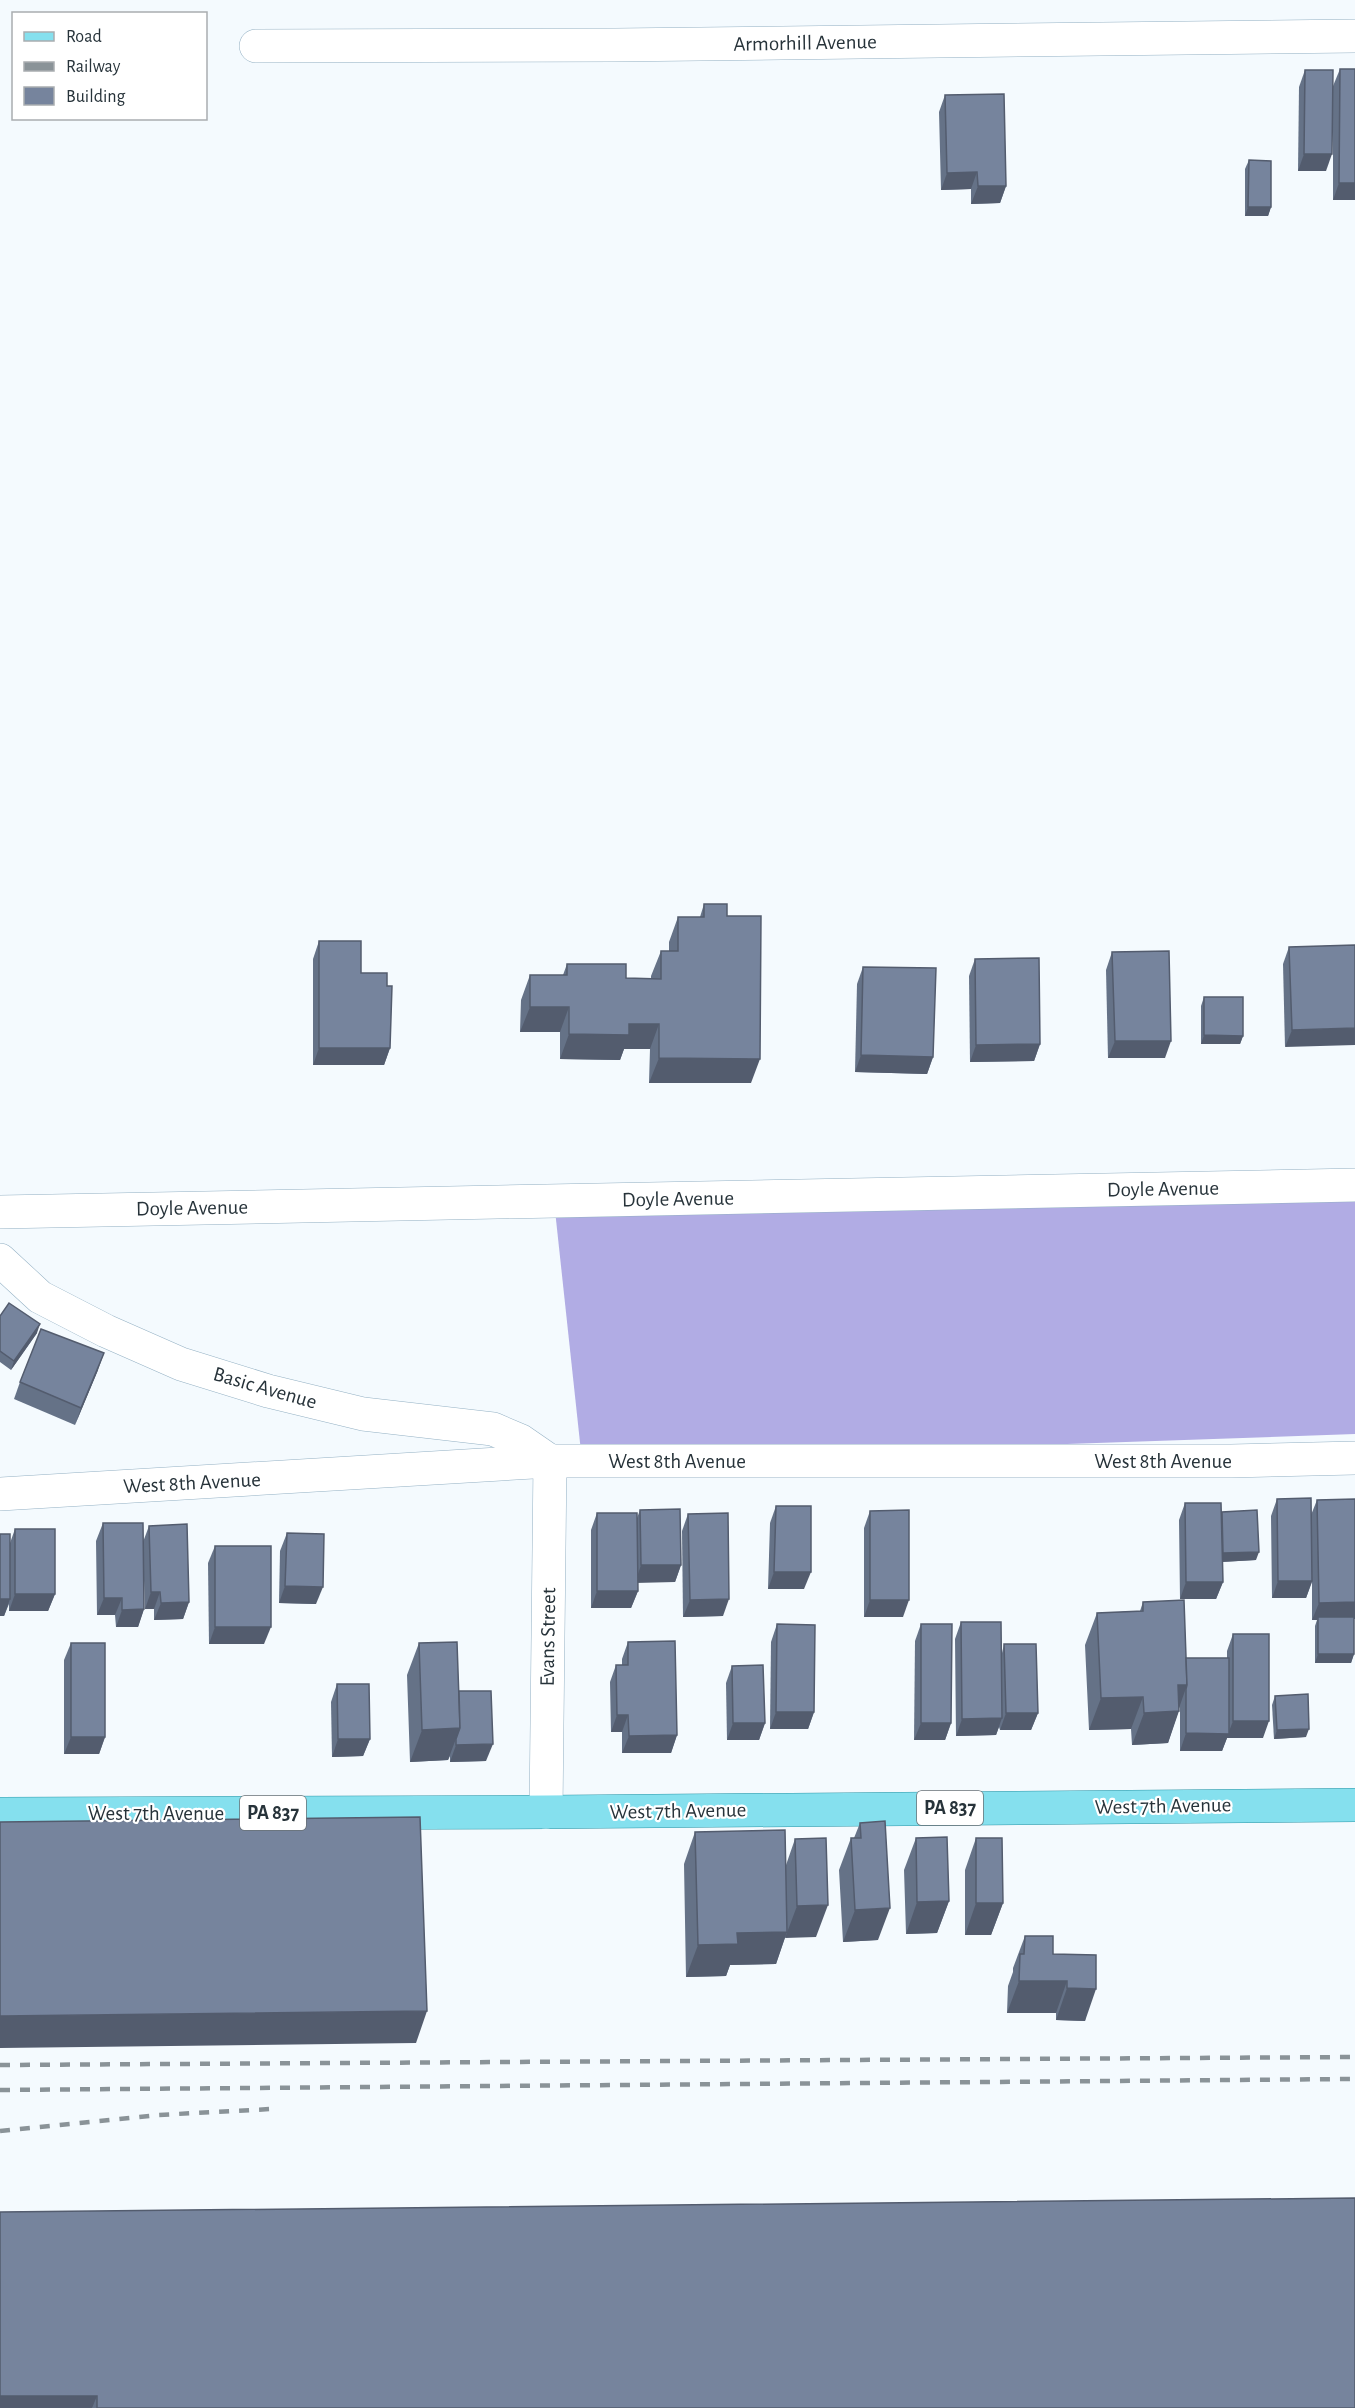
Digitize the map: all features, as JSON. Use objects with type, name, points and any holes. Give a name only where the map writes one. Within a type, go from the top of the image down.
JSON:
[{"type":"main road","name":"West 7th Avenue","points":[[0,1814],[546,1812],[1355,1804]]},
{"type":"street","name":"Armorhill Avenue","points":[[256,46],[1355,36]]},
{"type":"street","name":"Doyle Avenue","points":[[0,1212],[1355,1185]]},
{"type":"street","name":"Basic Avenue","points":[[0,1260],[40,1297],[106,1331],[182,1364],[268,1391],[363,1414],[493,1429],[521,1441],[550,1461]]},
{"type":"street","name":"West 8th Avenue","points":[[0,1494],[550,1461],[1232,1461],[1355,1458]]},
{"type":"street","name":"Evans Street","points":[[546,1812],[550,1461]]},
{"type":"shaded area","points":[[1355,1183],[1355,1434],[582,1461],[554,1201]]},
{"type":"building","points":[[1340,69],[1355,69],[1355,183],[1339,183]]},
{"type":"building","points":[[1305,70],[1333,70],[1332,154],[1304,154]]},
{"type":"building","points":[[1004,94],[1006,186],[978,186],[977,172],[947,173],[945,95]]},
{"type":"building","points":[[1249,160],[1271,161],[1271,207],[1248,207]]},
{"type":"building","points":[[704,904],[727,904],[727,916],[761,916],[760,1059],[659,1058],[659,1024],[629,1024],[629,1035],[569,1034],[569,1007],[530,1007],[530,975],[567,975],[567,964],[626,964],[626,978],[661,979],[661,951],[678,951],[678,917],[704,917]]},
{"type":"building","points":[[319,941],[361,941],[361,973],[387,973],[387,986],[392,986],[390,1048],[319,1048]]},
{"type":"building","points":[[1355,945],[1355,1028],[1292,1030],[1289,947]]},
{"type":"building","points":[[1169,951],[1171,1041],[1115,1041],[1112,952]]},
{"type":"building","points":[[1039,958],[1040,1044],[976,1045],[975,959]]},
{"type":"building","points":[[863,967],[936,968],[933,1057],[861,1055]]},
{"type":"building","points":[[1204,997],[1243,997],[1243,1036],[1204,1035]]},
{"type":"building","points":[[9,1303],[40,1324],[14,1361],[0,1351],[0,1316]]},
{"type":"building","points":[[41,1329],[104,1353],[81,1408],[20,1382]]},
{"type":"building","points":[[1311,1498],[1312,1581],[1278,1581],[1277,1499]]},
{"type":"building","points":[[1355,1499],[1355,1602],[1319,1603],[1317,1500]]},
{"type":"building","points":[[1185,1503],[1221,1503],[1223,1582],[1186,1582]]},
{"type":"building","points":[[776,1506],[811,1506],[811,1572],[774,1572]]},
{"type":"building","points":[[680,1509],[681,1565],[641,1565],[640,1510]]},
{"type":"building","points":[[909,1510],[909,1600],[870,1600],[870,1511]]},
{"type":"building","points":[[1257,1510],[1259,1552],[1223,1553],[1222,1512]]},
{"type":"building","points":[[597,1513],[637,1513],[638,1591],[597,1591]]},
{"type":"building","points":[[728,1513],[729,1599],[690,1600],[688,1514]]},
{"type":"building","points":[[103,1523],[143,1523],[144,1609],[122,1610],[122,1598],[104,1598]]},
{"type":"building","points":[[187,1524],[189,1602],[161,1603],[160,1592],[151,1592],[149,1526]]},
{"type":"building","points":[[15,1529],[55,1529],[55,1594],[15,1594]]},
{"type":"building","points":[[287,1533],[324,1534],[323,1587],[285,1586]]},
{"type":"building","points":[[0,1534],[10,1534],[10,1599],[0,1599]]},
{"type":"building","points":[[215,1546],[271,1546],[271,1627],[215,1627]]},
{"type":"building","points":[[1184,1600],[1187,1685],[1178,1685],[1179,1711],[1144,1713],[1143,1697],[1101,1698],[1097,1613],[1143,1611],[1143,1602]]},
{"type":"building","points":[[1318,1617],[1354,1617],[1354,1654],[1318,1654]]},
{"type":"building","points":[[961,1622],[1001,1622],[1002,1718],[962,1719]]},
{"type":"building","points":[[777,1624],[815,1625],[814,1712],[776,1712]]},
{"type":"building","points":[[921,1624],[952,1624],[951,1723],[921,1723]]},
{"type":"building","points":[[1233,1634],[1269,1634],[1269,1721],[1233,1721]]},
{"type":"building","points":[[675,1641],[677,1735],[629,1736],[628,1715],[617,1715],[616,1665],[628,1665],[628,1642]]},
{"type":"building","points":[[457,1642],[460,1728],[422,1730],[419,1643]]},
{"type":"building","points":[[71,1643],[105,1643],[105,1737],[71,1737]]},
{"type":"building","points":[[1004,1644],[1036,1644],[1038,1713],[1006,1713]]},
{"type":"building","points":[[1186,1658],[1229,1658],[1229,1734],[1186,1733]]},
{"type":"building","points":[[763,1665],[765,1723],[733,1723],[732,1666]]},
{"type":"building","points":[[337,1684],[369,1684],[370,1739],[338,1739]]},
{"type":"building","points":[[459,1691],[491,1691],[493,1744],[456,1745],[460,1728]]},
{"type":"building","points":[[1308,1694],[1309,1729],[1277,1730],[1275,1696]]},
{"type":"building","points":[[420,1817],[427,2011],[0,2016],[0,1822]]},
{"type":"building","points":[[885,1821],[890,1908],[855,1910],[851,1838],[861,1838],[860,1823]]},
{"type":"building","points":[[785,1830],[787,1932],[737,1933],[738,1944],[698,1945],[695,1832]]},
{"type":"building","points":[[947,1837],[949,1901],[917,1902],[916,1838]]},
{"type":"building","points":[[826,1838],[828,1905],[797,1906],[795,1839]]},
{"type":"building","points":[[976,1838],[1002,1838],[1003,1903],[976,1903]]},
{"type":"building","points":[[1025,1936],[1053,1936],[1053,1954],[1096,1955],[1096,1989],[1067,1988],[1067,1981],[1019,1981],[1020,1954],[1024,1954]]},
{"type":"building","points":[[1355,2198],[1355,2408],[97,2408],[97,2396],[0,2396],[0,2212]]},
{"type":"railway","points":[[0,2065],[1355,2057]]},
{"type":"railway","points":[[0,2090],[1355,2079]]},
{"type":"railway","points":[[0,2131],[158,2115],[271,2109]]}]
